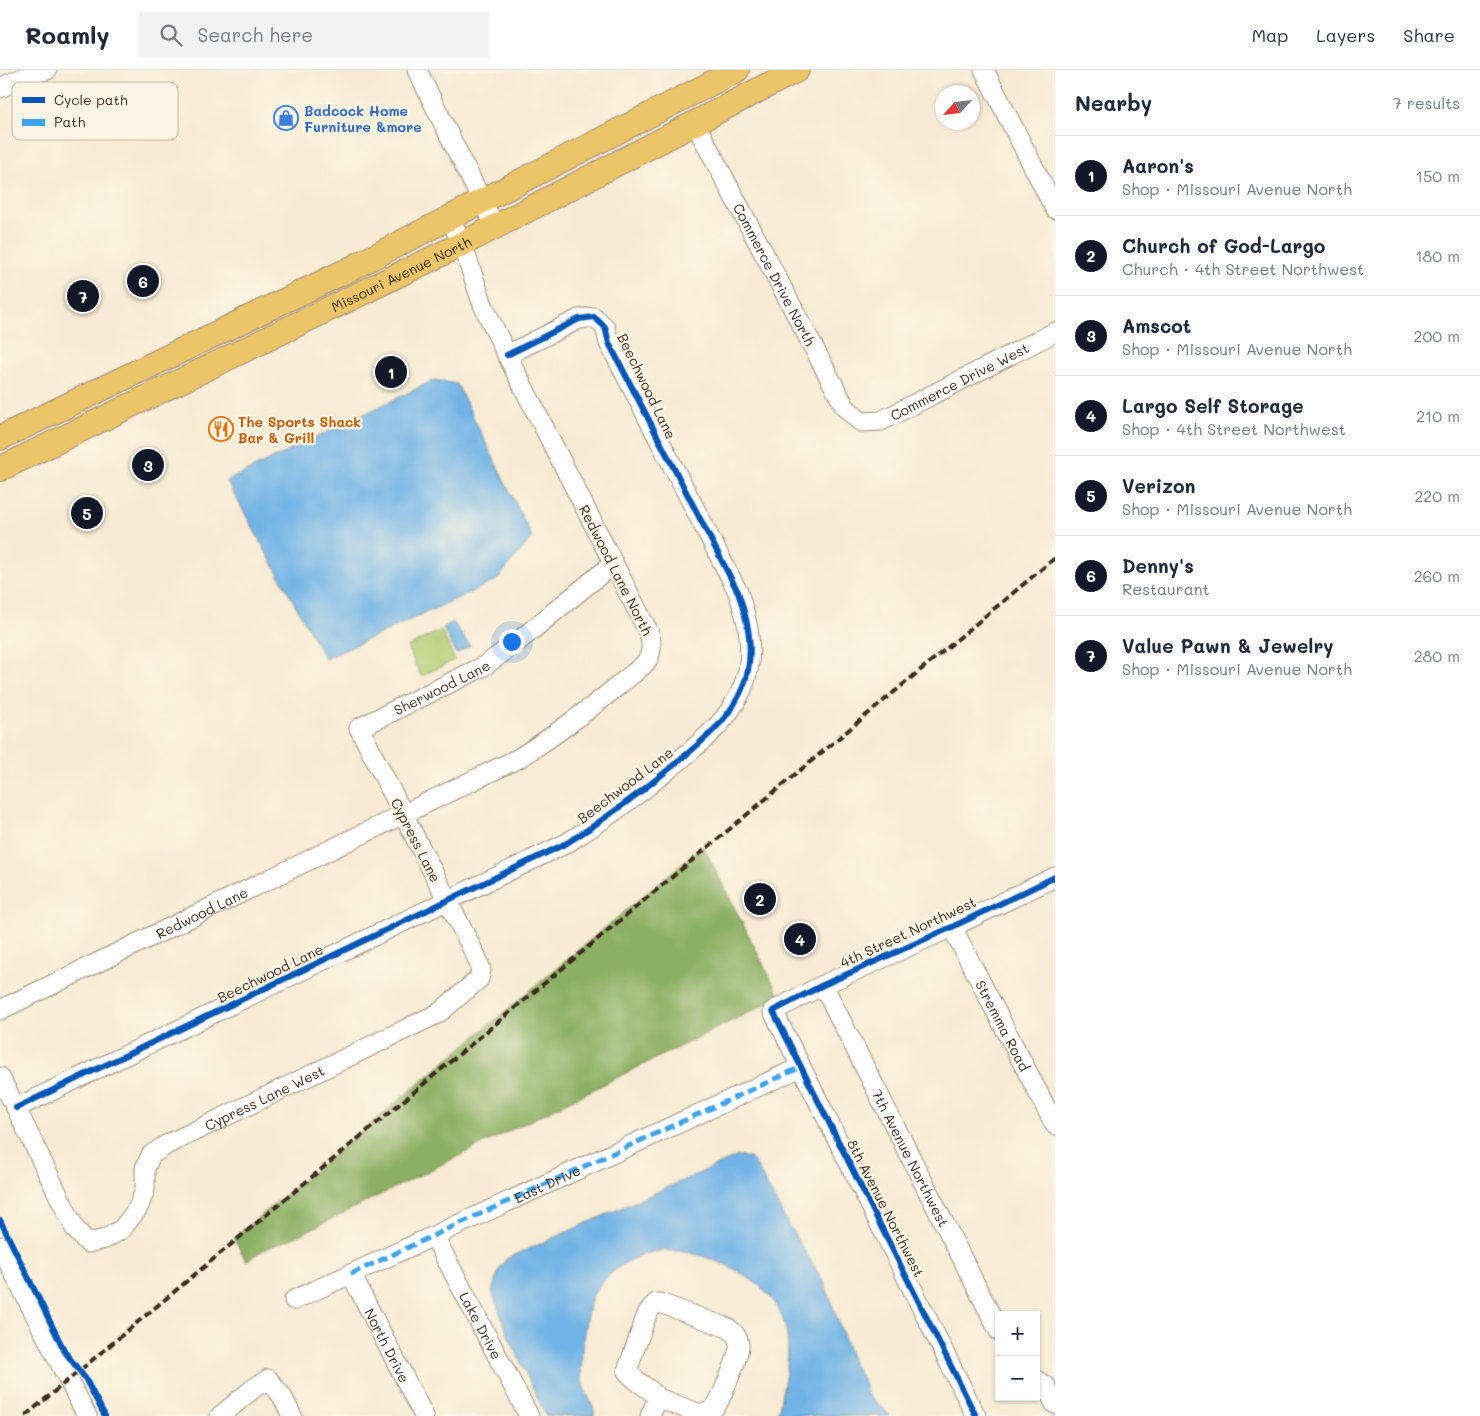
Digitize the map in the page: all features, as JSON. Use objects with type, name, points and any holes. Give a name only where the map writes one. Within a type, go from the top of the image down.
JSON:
[{"type":"main road","name":"Missouri Avenue North","points":[[0,469],[462,244],[797,70]]},
{"type":"main road","name":"Missouri Avenue North","points":[[0,438],[348,270],[729,74]]},
{"type":"main road","points":[[695,123],[696,113],[706,96],[729,74]]},
{"type":"main road","points":[[622,160],[637,140],[670,122],[674,114],[675,102]]},
{"type":"main road","points":[[88,426],[91,406],[102,388]]},
{"type":"main road","points":[[0,454],[51,428],[57,420],[57,410]]},
{"type":"street","points":[[417,70],[495,227]]},
{"type":"street","points":[[984,70],[1055,209]]},
{"type":"street","points":[[13,82],[37,71]]},
{"type":"street","points":[[0,88],[12,82]]},
{"type":"street","name":"Commerce Drive North","points":[[695,123],[845,407],[861,422]]},
{"type":"street","name":"Redwood Lane North","points":[[403,814],[519,758],[556,734],[596,704],[645,662],[651,651],[652,642],[483,305],[462,244],[450,218]]},
{"type":"street","name":"Beechwood Lane","points":[[16,1108],[567,843],[632,799],[709,736],[729,713],[740,694],[748,671],[751,644],[747,619],[738,592],[609,343],[605,327],[594,317],[579,319],[507,355]]},
{"type":"street","name":"Commerce Drive West","points":[[861,422],[881,421],[1055,332]]},
{"type":"street","name":"Sherwood Lane","points":[[358,728],[484,666],[516,643],[613,564]]},
{"type":"street","name":"Cypress Lane","points":[[358,728],[476,958],[481,970],[479,979]]},
{"type":"street","name":"Redwood Lane","points":[[0,1010],[403,814]]},
{"type":"street","name":"4th Street Northwest","points":[[773,1011],[823,984],[952,927],[1055,877]]},
{"type":"street","name":"Stremma Road","points":[[952,927],[1055,1125]]},
{"type":"street","name":"Cypress Lane West","points":[[16,1108],[75,1229],[88,1243],[105,1239],[122,1229],[138,1208],[145,1190],[145,1168],[151,1155],[166,1145],[439,1013],[479,979]]},
{"type":"street","name":"7th Avenue Northwest","points":[[823,984],[995,1323]]},
{"type":"street","name":"8th Avenue Northwest","points":[[773,1011],[976,1416]]},
{"type":"street","name":"East Drive","points":[[294,1300],[801,1067]]},
{"type":"street","points":[[0,1077],[16,1108]]},
{"type":"street","name":"Lake Drive","points":[[434,1236],[529,1416]]},
{"type":"street","points":[[0,1246],[87,1416]]},
{"type":"street","name":"North Drive","points":[[351,1274],[424,1416]]},
{"type":"street","points":[[656,1303],[733,1332],[738,1337],[739,1350],[715,1408],[706,1414],[700,1414],[658,1398],[631,1377],[627,1371],[647,1314],[656,1303]]},
{"type":"street","points":[[220,1416],[268,1379],[282,1396],[292,1416]]},
{"type":"street","points":[[1040,1382],[1046,1386],[1055,1404]]},
{"type":"street","points":[[650,1416],[658,1398]]},
{"type":"green space","points":[[441,630],[455,660],[421,676],[407,647]]},
{"type":"green space","points":[[703,846],[780,997],[295,1237],[263,1250],[246,1261],[234,1238]]},
{"type":"water","points":[[434,380],[457,384],[532,537],[497,580],[325,659],[227,481]]},
{"type":"water","points":[[453,622],[470,646],[456,654],[443,628]]},
{"type":"water","points":[[738,1156],[750,1158],[755,1163],[786,1221],[825,1284],[853,1363],[865,1384],[867,1394],[889,1416],[776,1416],[786,1372],[788,1348],[785,1324],[771,1298],[759,1286],[727,1265],[691,1253],[657,1251],[638,1256],[620,1266],[605,1279],[593,1295],[587,1313],[581,1366],[583,1385],[592,1404],[594,1416],[546,1416],[507,1333],[492,1291],[499,1270],[506,1259]]},
{"type":"railway","points":[[25,1416],[1055,558]]},
{"type":"marked path","points":[[351,1274],[801,1067]]},
{"type":"cycle path","points":[[16,1108],[567,843],[632,799],[706,738],[736,701],[748,670],[750,650],[746,621],[738,592],[609,343],[605,327],[594,317],[579,319],[507,355]]},
{"type":"cycle path","points":[[976,1416],[773,1011],[823,985],[952,927],[1055,877]]},
{"type":"cycle path","points":[[0,1220],[65,1352],[85,1378],[105,1416]]},
{"type":"place","name":"Badcock Home Furniture &more","points":[[286,118]]},
{"type":"place","name":"Denny's","points":[[143,281]]},
{"type":"place","name":"Value Pawn & Jewelry","points":[[83,296]]},
{"type":"place","name":"Aaron's","points":[[391,372]]},
{"type":"place","name":"The Sports Shack Bar & Grill","points":[[221,429]]},
{"type":"place","name":"Amscot","points":[[148,465]]},
{"type":"place","name":"Verizon","points":[[87,513]]},
{"type":"place","name":"Church of God-Largo","points":[[760,899]]},
{"type":"place","name":"Largo Self Storage","points":[[800,939]]}]
